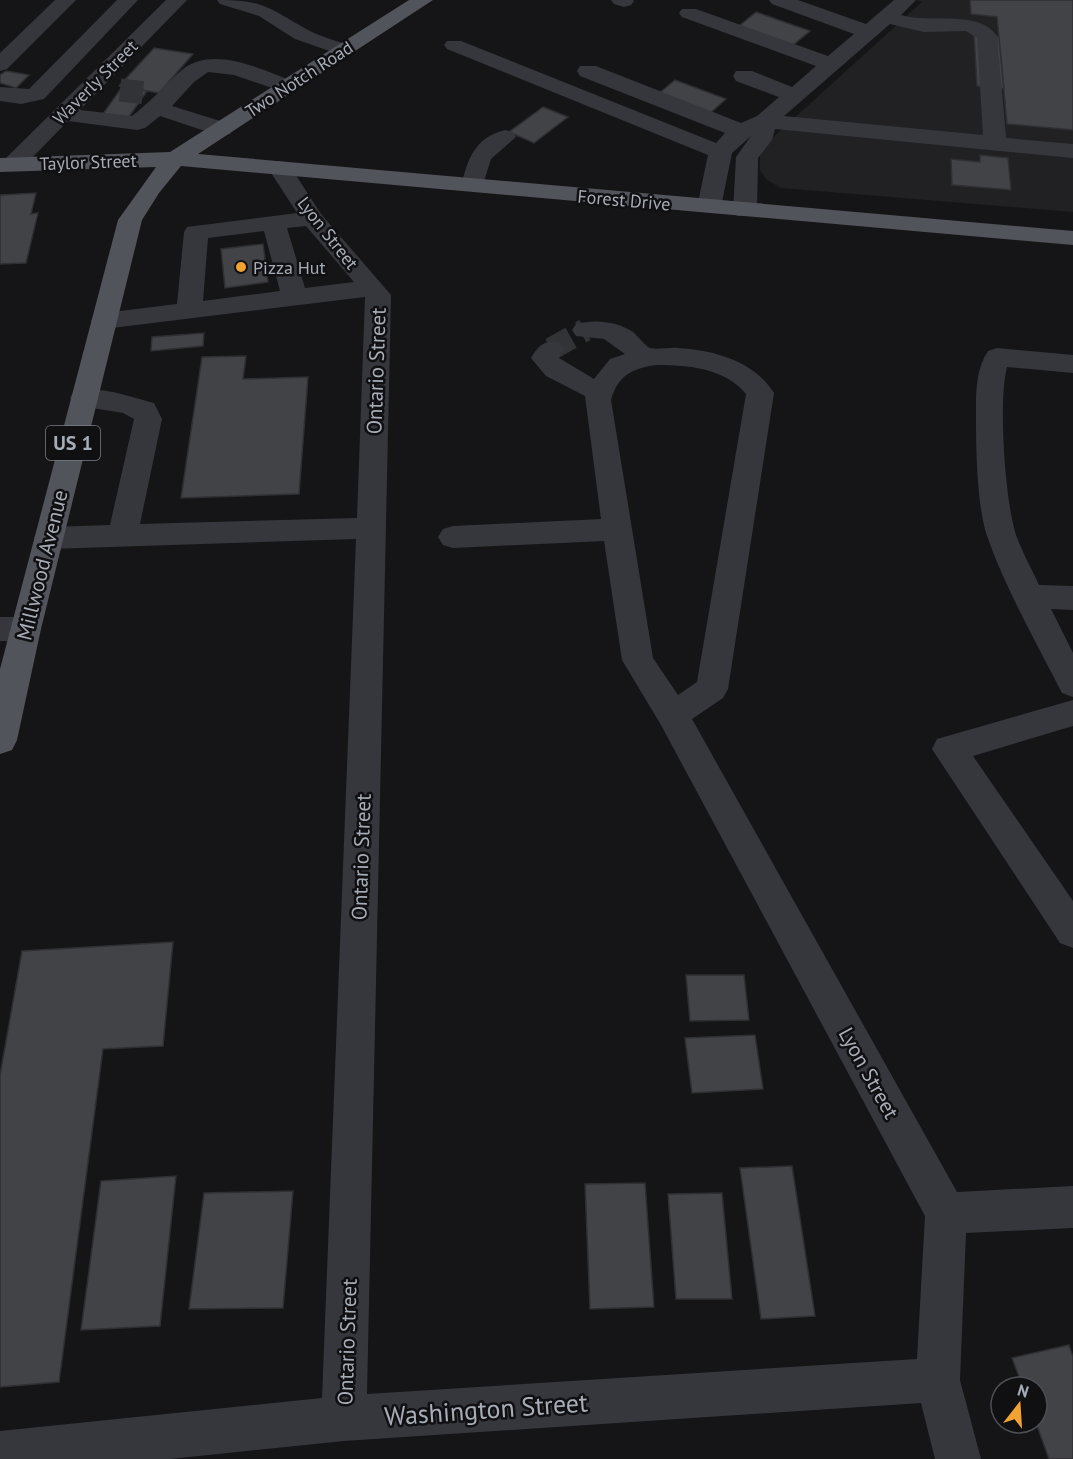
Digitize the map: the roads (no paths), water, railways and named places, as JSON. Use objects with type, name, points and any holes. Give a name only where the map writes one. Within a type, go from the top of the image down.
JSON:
[{"type":"main road","name":"Two Notch Road","points":[[175,159],[423,0]]},
{"type":"main road","name":"Taylor Street","points":[[6,165],[175,159]]},
{"type":"main road","name":"Forest Drive","points":[[175,159],[745,211],[1073,238]]},
{"type":"main road","name":"Millwood Avenue","points":[[0,740],[13,629],[49,538],[130,220],[149,190],[175,159]]},
{"type":"street","points":[[0,65],[66,0]]},
{"type":"street","points":[[0,94],[21,97],[36,94],[128,0]]},
{"type":"street","name":"Waverly Street","points":[[6,165],[63,114],[107,93],[177,0]]},
{"type":"street","points":[[226,0],[266,12],[302,35],[344,50]]},
{"type":"street","points":[[779,0],[869,32]]},
{"type":"street","points":[[709,207],[714,161],[718,152],[740,130],[765,121],[906,0]]},
{"type":"street","points":[[689,14],[831,64]]},
{"type":"street","points":[[887,17],[922,26],[958,25],[982,30],[987,36],[995,143]]},
{"type":"street","points":[[454,45],[718,152]]},
{"type":"street","points":[[63,114],[137,123],[152,101],[198,68],[209,64],[245,71],[287,87]]},
{"type":"street","points":[[588,71],[740,130]]},
{"type":"street","points":[[744,76],[795,96]]},
{"type":"street","points":[[88,118],[107,93]]},
{"type":"street","points":[[152,101],[222,129]]},
{"type":"street","points":[[765,121],[1073,151]]},
{"type":"street","points":[[745,211],[747,157],[761,140],[765,121]]},
{"type":"street","points":[[473,186],[480,156],[505,136]]},
{"type":"street","name":"Lyon Street","points":[[280,168],[312,218],[375,292]]},
{"type":"street","points":[[189,312],[196,232],[312,218]]},
{"type":"street","points":[[274,223],[295,298]]},
{"type":"street","points":[[104,321],[295,298],[375,292]]},
{"type":"street","name":"Ontario Street","points":[[344,1418],[371,528],[375,292]]},
{"type":"street","points":[[585,330],[601,329],[623,335],[644,357]]},
{"type":"street","points":[[551,348],[544,358],[549,365],[561,375],[599,392],[621,364],[644,357],[703,360],[740,371],[754,381],[760,393],[712,689],[674,715]]},
{"type":"street","points":[[1073,364],[997,357],[990,381],[990,456],[1001,534],[1029,597],[1073,684]]},
{"type":"street","name":"Lyon Street","points":[[599,392],[597,400],[638,660],[674,715],[946,1213]]},
{"type":"street","points":[[84,398],[144,410],[148,419],[123,534]]},
{"type":"street","points":[[49,538],[371,528]]},
{"type":"street","points":[[453,537],[617,528]]},
{"type":"street","points":[[1029,597],[1073,598]]},
{"type":"street","points":[[1073,712],[949,749],[1073,931]]},
{"type":"street","points":[[958,1459],[938,1380],[946,1213],[1073,1207]]},
{"type":"street","name":"Washington Street","points":[[0,1454],[344,1418],[938,1380]]},
{"type":"tunnel","points":[[120,90],[146,93]]},
{"type":"tunnel","points":[[551,349],[585,330]]},
{"type":"place","name":"Pizza Hut","points":[[241,267]]}]
